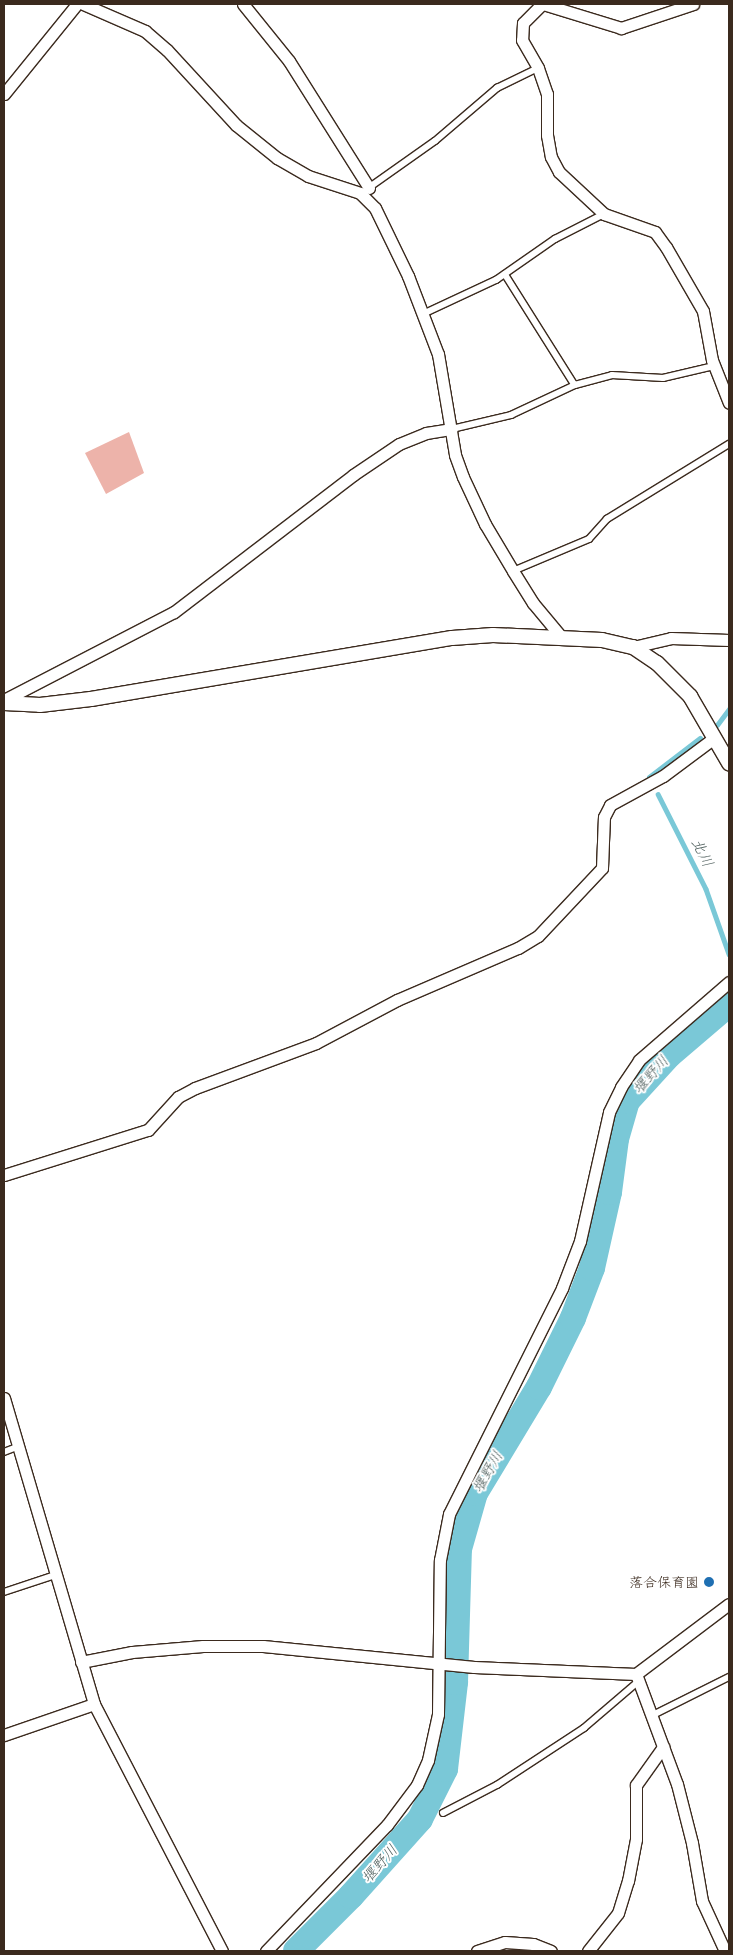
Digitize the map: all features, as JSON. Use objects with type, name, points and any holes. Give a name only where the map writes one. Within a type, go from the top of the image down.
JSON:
[{"type":"street","points":[[4,94],[77,4]]},
{"type":"street","points":[[83,4],[145,31],[167,50],[236,125],[277,158],[308,176],[365,190]]},
{"type":"street","points":[[243,4],[289,62],[375,208],[423,315],[438,354],[463,477],[485,524],[513,571],[533,603],[563,638]]},
{"type":"street","points":[[693,4],[620,28],[542,4],[522,23],[522,40],[538,68],[547,94],[547,135],[550,157],[559,172],[604,214],[654,232],[666,247],[703,312],[714,366],[729,403]]},
{"type":"street","points":[[4,701],[174,612],[353,475],[400,444],[426,432],[452,429]]},
{"type":"street","points":[[4,701],[40,706],[91,699],[452,638],[493,635],[602,640],[633,647],[657,663],[690,696],[729,763]]},
{"type":"street","points":[[633,647],[672,638],[729,640]]},
{"type":"street","points":[[4,1175],[148,1130],[178,1097],[195,1088],[316,1043],[397,1000],[518,948],[538,936],[602,868],[604,817],[610,805],[663,776],[714,738]]},
{"type":"street","points":[[266,1951],[380,1832],[417,1786],[428,1760],[438,1714],[440,1560],[448,1514],[562,1288],[580,1241],[609,1112],[620,1087],[640,1060],[729,982]]},
{"type":"street","points":[[4,1398],[94,1704],[222,1951]]},
{"type":"street","points":[[81,1662],[132,1652],[203,1646],[263,1646],[474,1667],[638,1678],[729,1604]]},
{"type":"street","points":[[638,1678],[663,1747],[692,1843],[702,1901],[726,1951]]},
{"type":"street","points":[[4,1734],[94,1704]]},
{"type":"street","points":[[588,1951],[618,1912],[628,1881],[636,1839],[636,1785],[663,1747]]},
{"type":"street","points":[[477,1951],[504,1942],[533,1944],[551,1951]]},
{"type":"lane","points":[[365,190],[435,141],[498,88],[538,68]]},
{"type":"lane","points":[[423,315],[505,274],[555,239],[604,214]]},
{"type":"lane","points":[[505,274],[575,386]]},
{"type":"lane","points":[[452,429],[511,415],[575,386],[612,374],[663,378],[714,366]]},
{"type":"lane","points":[[513,571],[589,539],[607,518],[729,444]]},
{"type":"lane","points":[[4,1452],[17,1447]]},
{"type":"lane","points":[[4,1592],[55,1575]]},
{"type":"lane","points":[[651,1716],[729,1677]]},
{"type":"lane","points":[[442,1813],[497,1785],[584,1728],[638,1678]]},
{"type":"building","points":[[129,432],[144,473],[106,494],[85,453]]},
{"type":"waterway","name":"北川","points":[[717,725],[729,709]]},
{"type":"waterway","name":"北川","points":[[649,777],[700,738]]},
{"type":"waterway","name":"北川","points":[[658,794],[706,889],[729,954]]},
{"type":"waterway","name":"堰野川","points":[[296,1951],[351,1896],[420,1819],[445,1769],[455,1682],[459,1549],[475,1493],[539,1387],[573,1318],[592,1268],[609,1192],[616,1139],[627,1101],[669,1055],[729,1004]]},
{"type":"place","name":"落合保育園","points":[[709,1582]]}]
